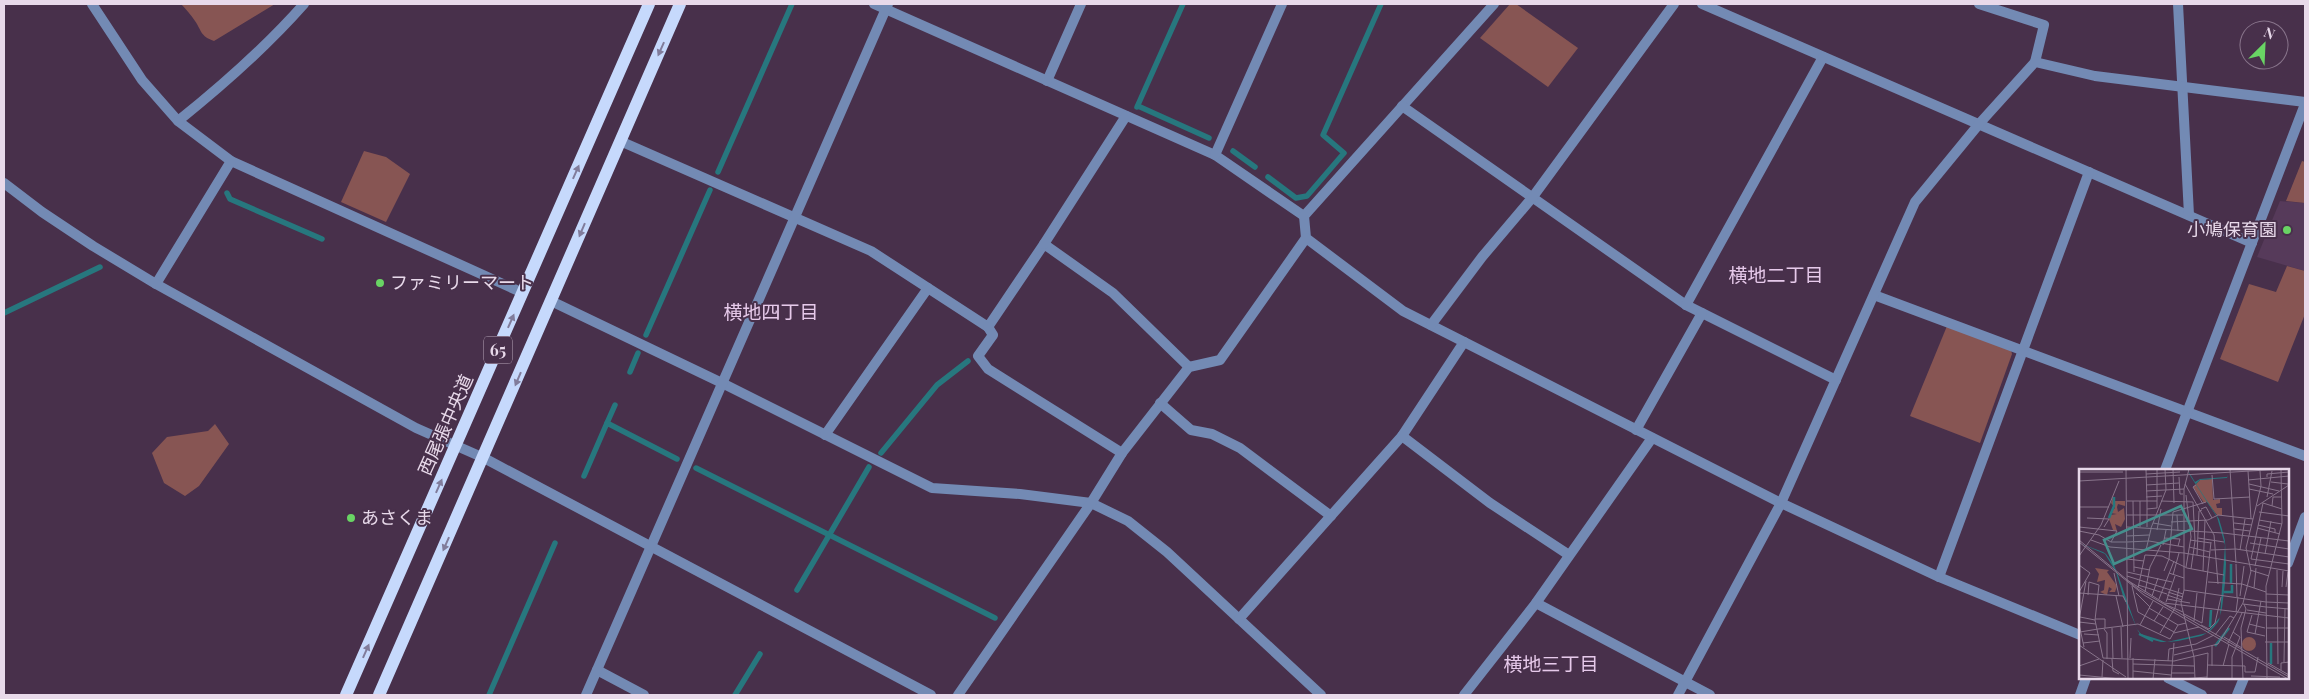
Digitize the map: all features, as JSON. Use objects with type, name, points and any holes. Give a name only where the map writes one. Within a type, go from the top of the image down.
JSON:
[{"type":"main road","name":"西尾張中央道","points":[[346,695],[650,4]]},
{"type":"main road","name":"65","points":[[379,695],[484,458],[680,4]]},
{"type":"street","points":[[92,4],[142,80],[178,121],[231,161],[523,293]]},
{"type":"street","points":[[178,121],[225,83],[280,31],[304,4]]},
{"type":"street","points":[[874,4],[887,6],[1047,81],[1215,155],[1304,216]]},
{"type":"street","points":[[1047,81],[1081,4]]},
{"type":"street","points":[[1215,155],[1282,4]]},
{"type":"street","points":[[958,695],[1091,503],[1122,453],[1188,367],[1220,360],[1306,238],[1304,216],[1494,4]]},
{"type":"street","points":[[1431,325],[1482,257],[1532,198],[1674,4]]},
{"type":"street","points":[[1702,4],[2252,243]]},
{"type":"street","points":[[1678,695],[1781,504],[1915,202],[1979,124],[2035,62],[2044,25],[1978,4]]},
{"type":"street","points":[[2178,4],[2184,87],[2189,215]]},
{"type":"street","points":[[586,695],[887,6]]},
{"type":"street","points":[[1686,305],[1823,57]]},
{"type":"street","points":[[2035,62],[2094,76],[2305,103],[2166,469]]},
{"type":"street","points":[[1402,106],[1686,305],[1836,380]]},
{"type":"street","points":[[988,327],[1126,116]]},
{"type":"street","points":[[620,141],[870,251],[988,327],[993,335],[978,356],[988,370],[1122,453]]},
{"type":"street","points":[[156,284],[231,161]]},
{"type":"street","points":[[1939,578],[2089,172]]},
{"type":"street","points":[[4,182],[42,212],[86,242],[156,284],[416,428],[484,458],[931,695]]},
{"type":"street","points":[[1306,238],[1403,311],[1781,504],[1939,578],[2079,635]]},
{"type":"street","points":[[1044,244],[1113,293],[1188,367]]},
{"type":"street","points":[[825,435],[928,288]]},
{"type":"street","points":[[1874,295],[2188,410],[2305,456]]},
{"type":"street","points":[[551,301],[722,383],[932,488],[1020,494],[1091,503],[1128,521],[1167,552],[1321,695]]},
{"type":"street","points":[[1636,430],[1702,313]]},
{"type":"street","points":[[1239,619],[1402,436],[1464,342]]},
{"type":"street","points":[[1160,403],[1191,430],[1212,434],[1240,448],[1331,516]]},
{"type":"street","points":[[1402,436],[1490,503],[1569,555]]},
{"type":"street","points":[[1464,695],[1536,603],[1652,438]]},
{"type":"street","points":[[2289,560],[2305,517]]},
{"type":"street","points":[[1536,603],[1710,695]]},
{"type":"street","points":[[598,670],[644,695]]},
{"type":"street","points":[[2080,695],[2086,679]]},
{"type":"street","points":[[2170,679],[2202,695]]},
{"type":"street","points":[[2237,695],[2244,679]]},
{"type":"shaded area","points":[[181,4],[275,4],[214,41],[204,35]]},
{"type":"shaded area","points":[[1510,4],[1516,4],[1578,48],[1548,87],[1480,38]]},
{"type":"shaded area","points":[[364,151],[386,157],[410,174],[386,222],[341,202]]},
{"type":"shaded area","points":[[2302,161],[2305,162],[2305,203],[2286,201]]},
{"type":"shaded area","name":"小鳩保育園","points":[[2280,201],[2305,203],[2305,271],[2257,257]]},
{"type":"shaded area","points":[[2287,266],[2305,271],[2305,314],[2278,382],[2220,359],[2249,284],[2276,292]]},
{"type":"shaded area","points":[[1947,326],[2011,350],[2012,354],[1980,443],[1910,416]]},
{"type":"shaded area","points":[[215,424],[229,444],[199,486],[185,496],[164,483],[152,453],[167,437],[208,431]]},
{"type":"waterway","points":[[718,172],[792,4]]},
{"type":"waterway","points":[[1137,107],[1183,4]]},
{"type":"waterway","points":[[1268,177],[1296,198],[1307,196],[1344,153],[1323,135],[1381,4]]},
{"type":"waterway","points":[[1138,106],[1209,138]]},
{"type":"waterway","points":[[1233,151],[1255,167]]},
{"type":"waterway","points":[[646,335],[710,190]]},
{"type":"waterway","points":[[227,193],[230,199],[322,239]]},
{"type":"waterway","points":[[4,313],[100,267]]},
{"type":"waterway","points":[[630,372],[638,353]]},
{"type":"waterway","points":[[881,453],[937,385],[968,361]]},
{"type":"waterway","points":[[607,423],[615,405]]},
{"type":"waterway","points":[[584,476],[607,423],[677,459]]},
{"type":"waterway","points":[[797,590],[869,467]]},
{"type":"waterway","points":[[696,468],[995,618]]},
{"type":"waterway","points":[[489,695],[555,543]]},
{"type":"waterway","points":[[735,695],[760,654]]},
{"type":"place","name":"小鳩保育園","points":[[2287,230]]},
{"type":"place","name":"ファミリーマート","points":[[380,283]]},
{"type":"place","name":"あさくま","points":[[351,518]]},
{"type":"district","name":"横地二丁目","points":[[1776,275]]},
{"type":"district","name":"横地四丁目","points":[[771,312]]},
{"type":"district","name":"横地三丁目","points":[[1551,664]]}]
